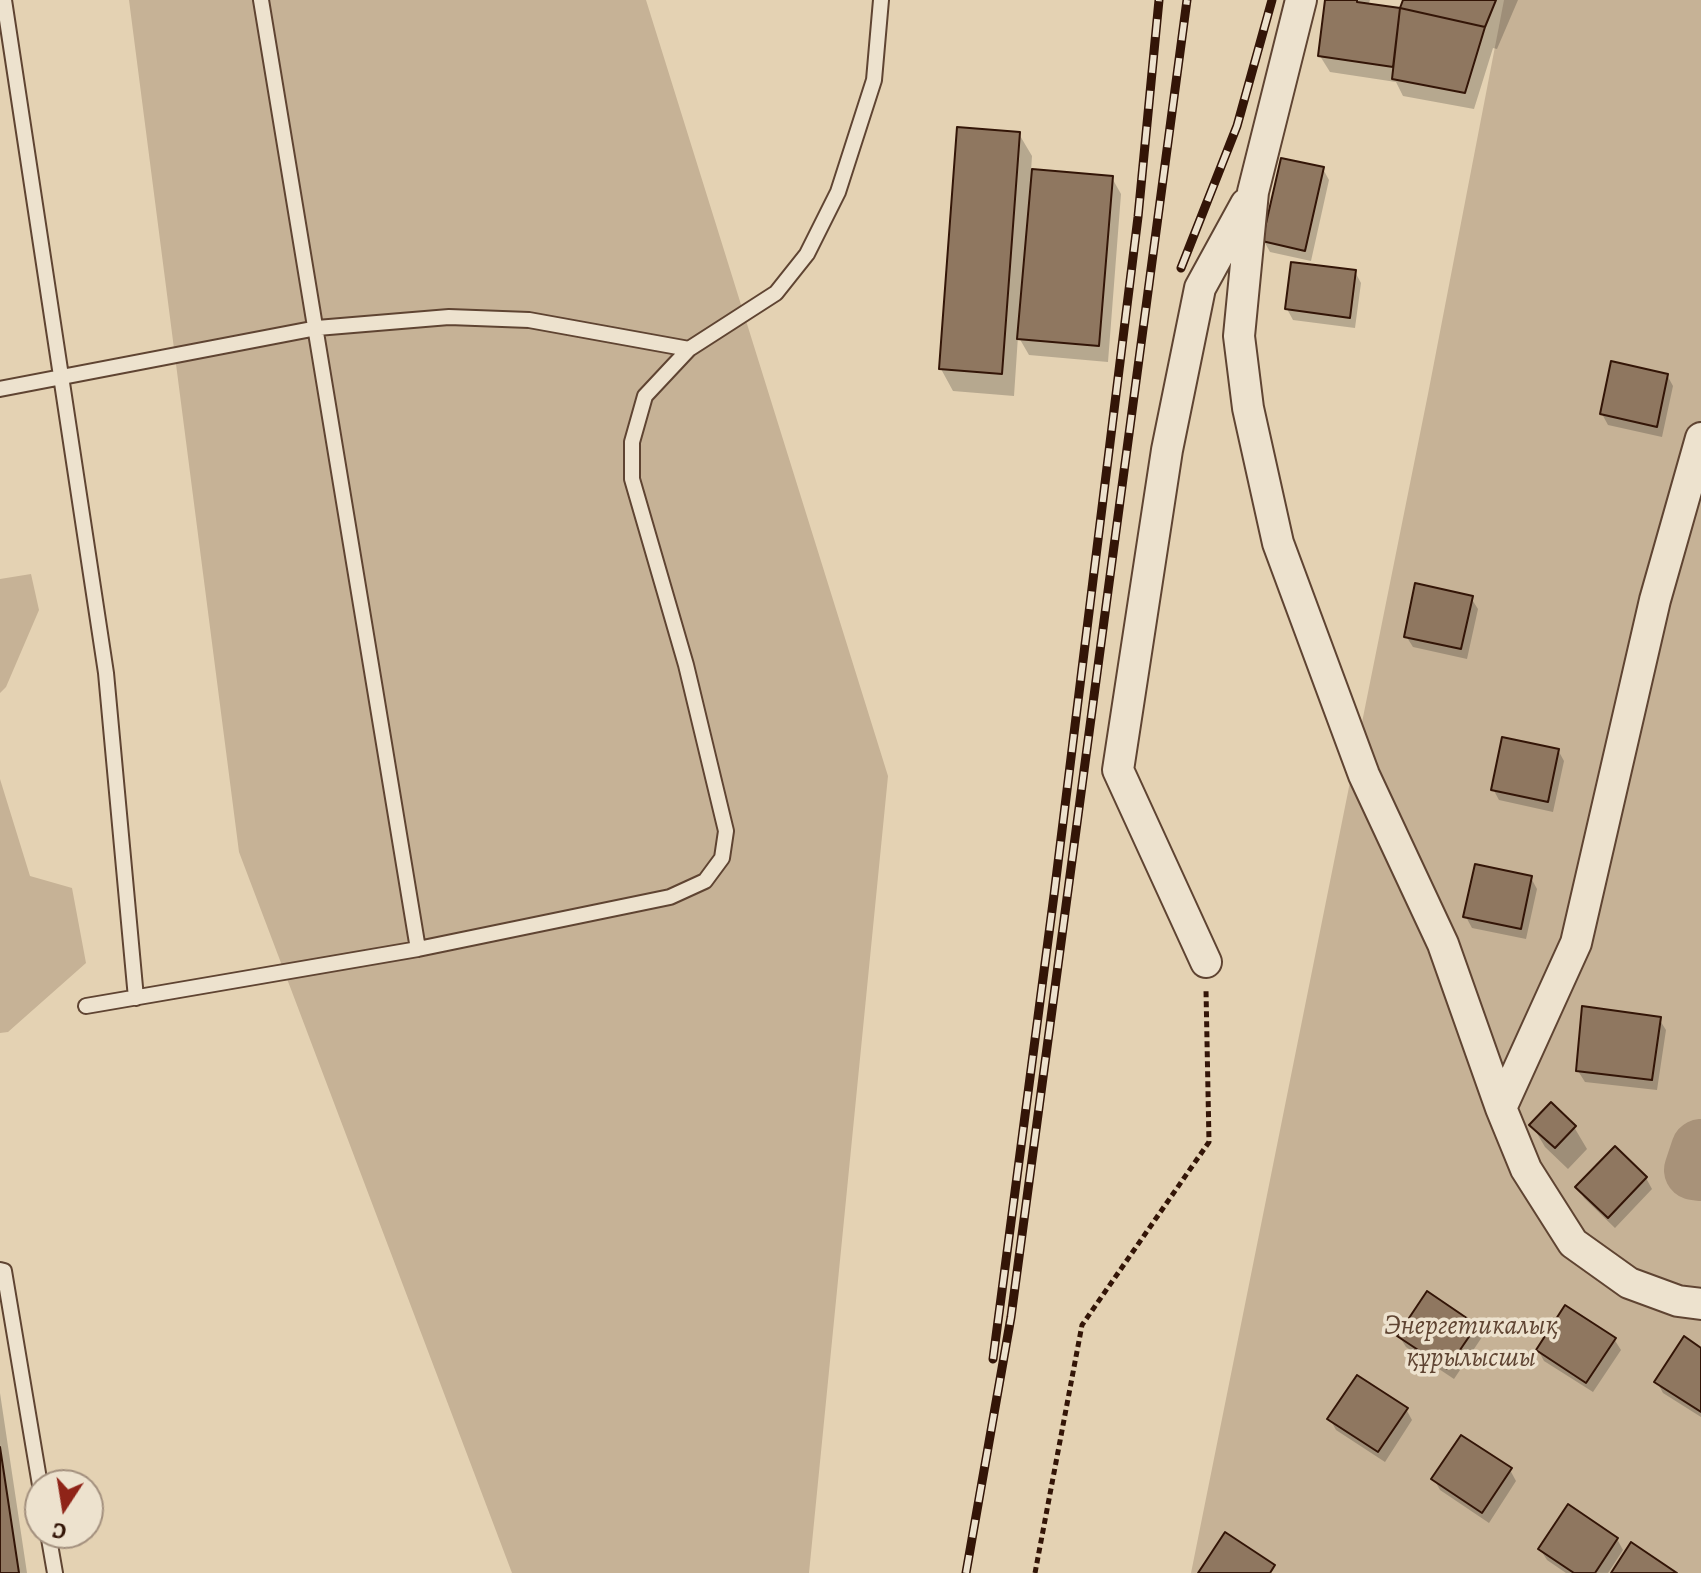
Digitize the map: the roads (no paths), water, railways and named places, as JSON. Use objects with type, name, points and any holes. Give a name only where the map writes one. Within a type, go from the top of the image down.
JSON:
[{"type":"street","points":[[1301,0],[1253,192],[1239,336],[1248,408],[1278,543],[1364,775],[1443,944],[1526,1169],[1573,1243],[1629,1283],[1678,1301],[1701,1304]]},
{"type":"street","points":[[1206,962],[1118,770],[1167,450],[1200,288],[1253,192]]},
{"type":"street","points":[[1501,1108],[1576,943],[1655,600],[1701,438]]},
{"type":"lane","points":[[4,0],[106,673],[136,998]]},
{"type":"lane","points":[[261,0],[418,949]]},
{"type":"lane","points":[[86,1006],[418,949],[670,897],[705,881],[722,858],[726,831],[686,665],[632,479],[632,442],[645,396],[689,349],[776,293],[807,254],[838,192],[874,80],[881,0]]},
{"type":"lane","points":[[0,389],[317,328],[449,317],[529,320],[689,349]]},
{"type":"lane","points":[[0,1270],[4,1271],[37,1469]]},
{"type":"lane","points":[[51,1549],[55,1573]]},
{"type":"waterway","points":[[1701,1149],[1694,1170],[1701,1171]]},
{"type":"railway","points":[[993,1359],[1138,217],[1159,0]]},
{"type":"railway","points":[[966,1573],[1011,1317],[1187,0]]},
{"type":"railway","points":[[1181,268],[1237,126],[1272,0]]},
{"type":"park label","name":"Энергетикалық құрылысшы","points":[[1471,1343]]}]
